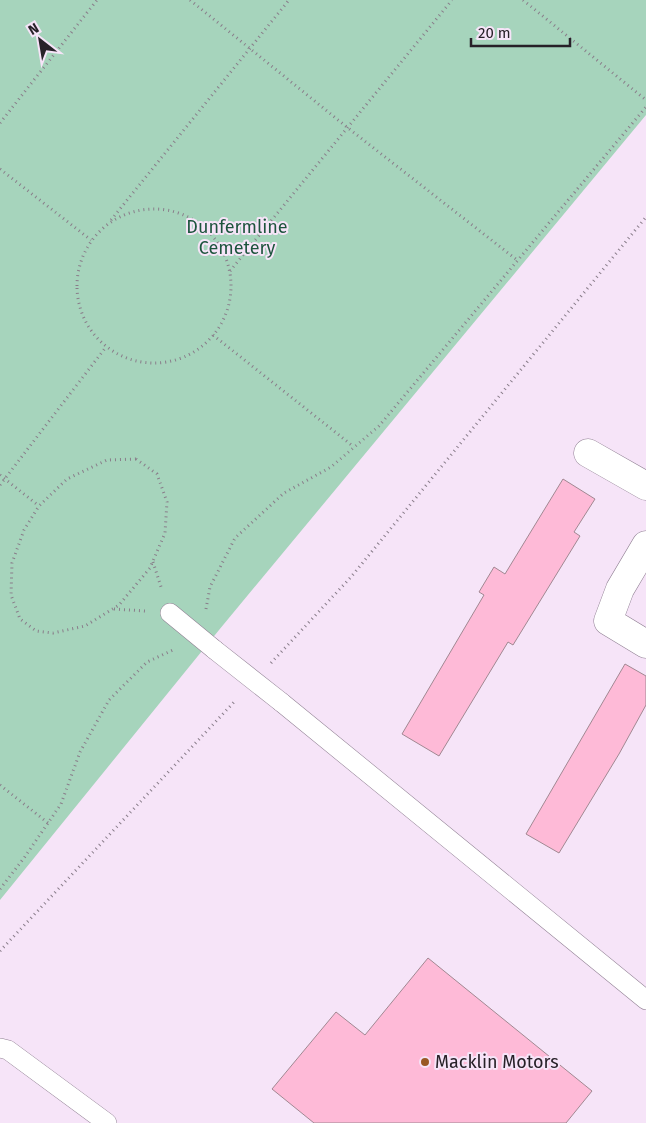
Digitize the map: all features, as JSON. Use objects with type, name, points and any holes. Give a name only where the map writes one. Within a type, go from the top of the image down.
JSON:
[{"type":"street","points":[[588,453],[646,486]]},
{"type":"street","points":[[646,545],[620,589],[608,621],[646,644]]},
{"type":"lane","points":[[170,613],[646,1000]]},
{"type":"lane","points":[[0,1048],[8,1050],[107,1123]]},
{"type":"path","points":[[0,123],[97,0]]},
{"type":"path","points":[[190,0],[348,128],[517,260]]},
{"type":"path","points":[[109,222],[133,211],[158,208],[183,214],[205,227],[222,247],[230,271],[231,297],[223,321],[208,342],[186,356],[162,363],[136,362],[113,352],[94,335],[81,313],[76,288],[80,263],[91,240],[109,222],[289,0]]},
{"type":"path","points":[[230,271],[452,0]]},
{"type":"path","points":[[523,0],[646,100]]},
{"type":"path","points":[[0,889],[61,804],[80,752],[110,700],[147,662],[200,638],[210,587],[235,538],[284,493],[330,468],[379,426],[646,107]]},
{"type":"path","points":[[0,169],[91,240]]},
{"type":"path","points":[[270,664],[351,577],[646,217]]},
{"type":"path","points":[[213,335],[354,447]]},
{"type":"path","points":[[0,485],[106,346]]},
{"type":"path","points":[[136,459],[157,474],[167,502],[165,533],[150,568],[119,605],[85,626],[54,633],[36,631],[20,620],[11,595],[12,563],[24,530],[39,506],[67,479],[107,460],[136,459]]},
{"type":"path","points":[[0,475],[39,506]]},
{"type":"path","points":[[0,951],[236,699]]},
{"type":"path","points":[[0,785],[48,823]]},
{"type":"green space","name":"Dunfermline Cemetery","points":[[0,0],[646,0],[646,115],[219,630],[0,900]]},
{"type":"building","points":[[563,479],[595,499],[574,532],[580,536],[513,645],[508,642],[439,756],[402,734],[484,595],[479,592],[494,567],[505,574]]},
{"type":"building","points":[[625,664],[646,676],[646,705],[619,754],[559,853],[526,834]]},
{"type":"building","name":"Macklin Motors","points":[[428,958],[592,1091],[566,1123],[314,1123],[272,1089],[336,1012],[365,1035]]},
{"type":"place","name":"Macklin Motors","points":[[425,1062]]}]
